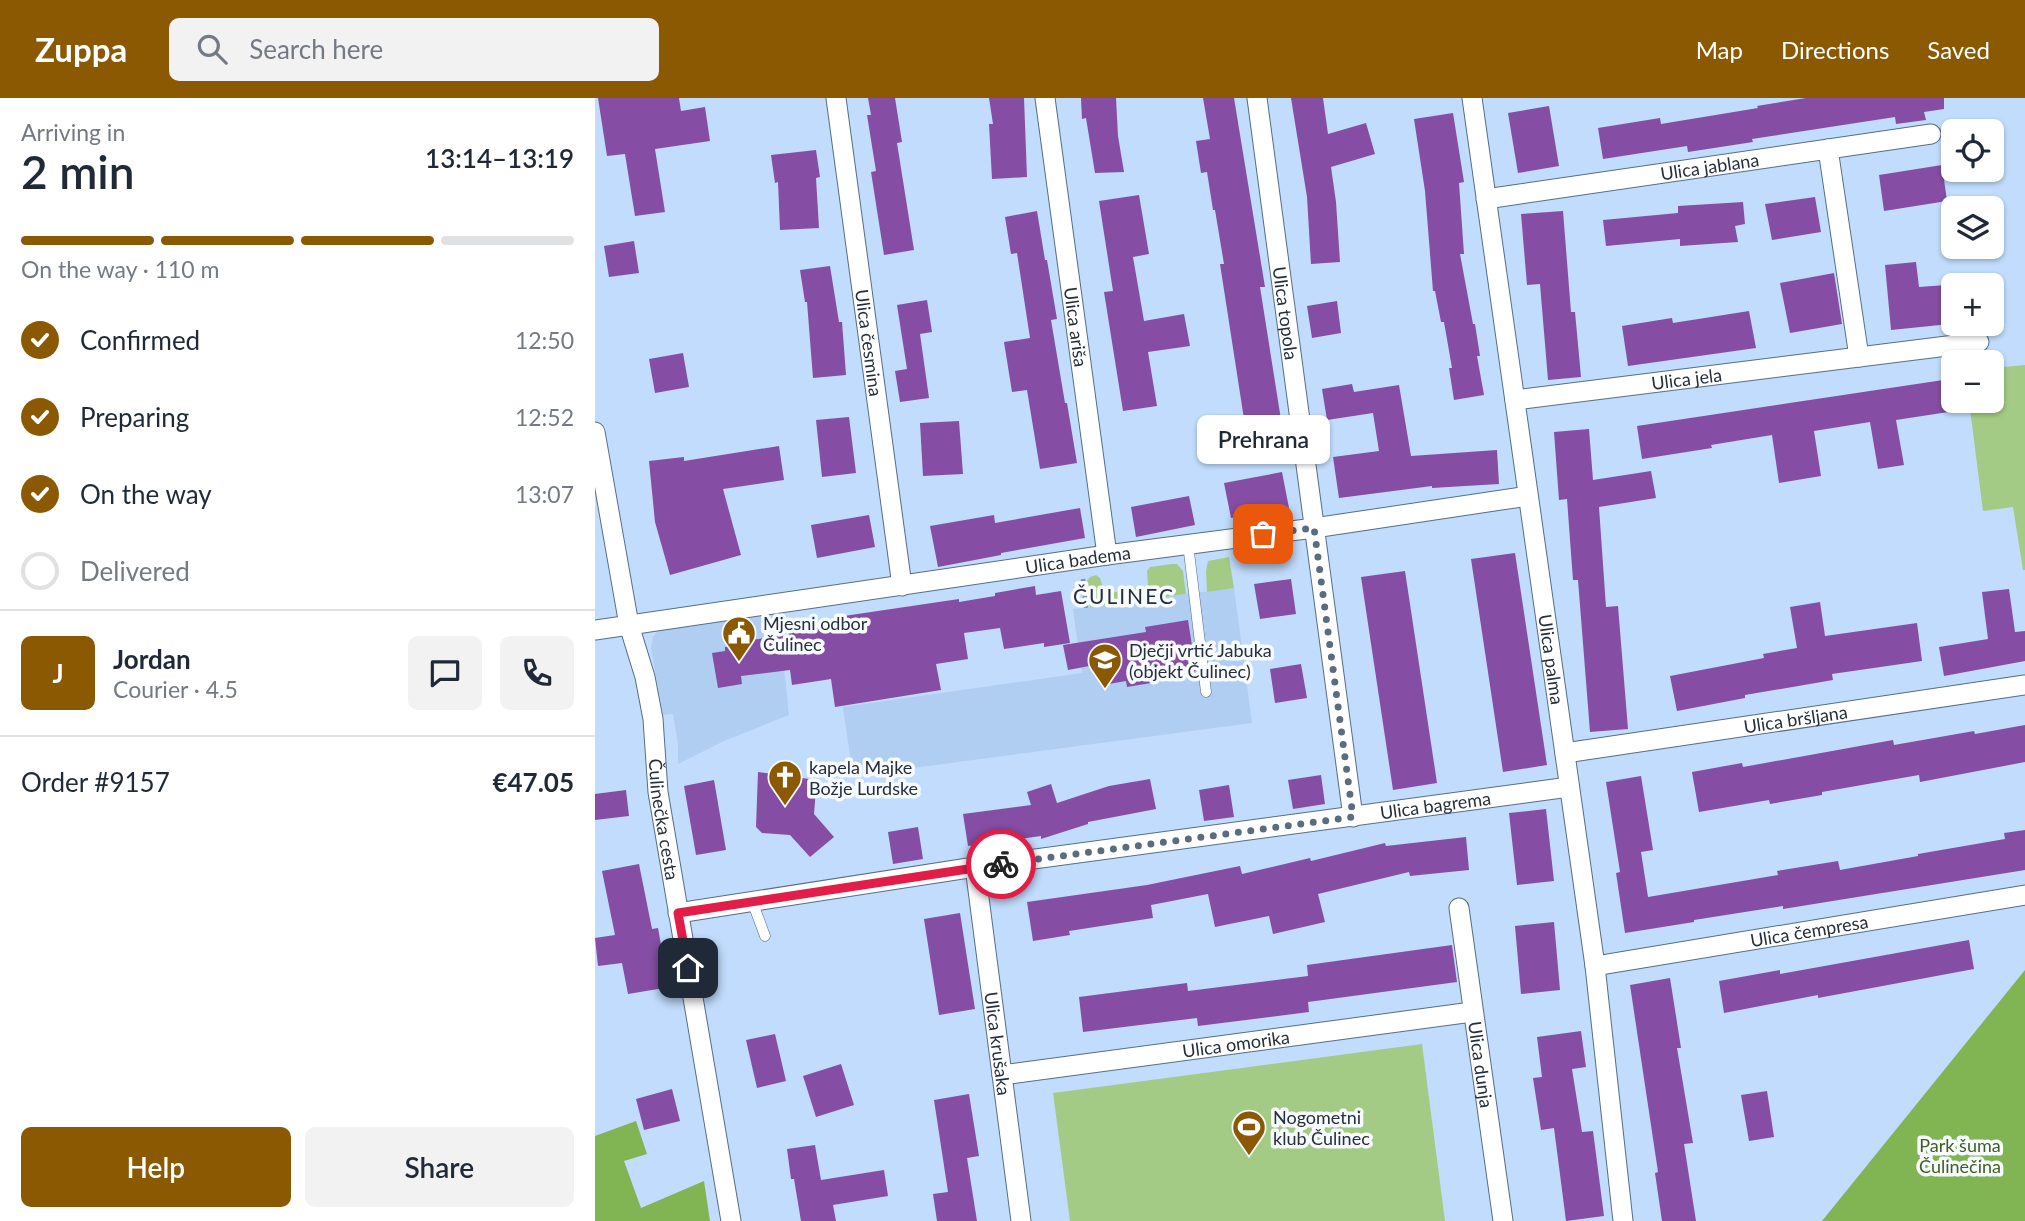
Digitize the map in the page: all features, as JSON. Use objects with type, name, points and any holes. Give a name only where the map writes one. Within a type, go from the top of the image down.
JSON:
[{"type":"street","name":"Ulica česmina","points":[[836,98],[902,586]]},
{"type":"street","name":"Ulica ariša","points":[[1045,98],[1107,555]]},
{"type":"street","name":"Ulica topola","points":[[1257,98],[1353,817]]},
{"type":"street","name":"Ulica palma","points":[[1472,98],[1595,966],[1623,1221]]},
{"type":"street","name":"Ulica jablana","points":[[1486,199],[1931,134]]},
{"type":"street","points":[[1828,149],[1859,357]]},
{"type":"street","name":"Ulica jela","points":[[1515,400],[1979,342]]},
{"type":"street","name":"Čulinečka cesta","points":[[595,432],[629,625],[642,666],[651,709],[658,792],[731,1221]]},
{"type":"street","name":"Ulica badema","points":[[629,625],[1528,496]]},
{"type":"street","points":[[595,630],[629,625]]},
{"type":"street","name":"Ulica bršljana","points":[[1565,753],[2025,685]]},
{"type":"street","name":"Ulica bagrema","points":[[678,913],[975,867],[1569,787]]},
{"type":"street","name":"Ulica krušaka","points":[[975,867],[1021,1221]]},
{"type":"street","name":"Ulica čempresa","points":[[1595,966],[2025,895]]},
{"type":"street","name":"Ulica dunja","points":[[1459,908],[1503,1221]]},
{"type":"street","name":"Ulica omorika","points":[[1002,1074],[1472,1012]]},
{"type":"lane","points":[[1188,544],[1206,692]]},
{"type":"lane","points":[[751,901],[765,936]]},
{"type":"path","points":[[1082,574],[1086,608]]},
{"type":"shaded area","name":"Dječji vrtić Jabuka (objekt Čulinec)","points":[[1234,588],[1252,723],[853,776],[843,707],[1082,673],[1073,609]]},
{"type":"shaded area","points":[[778,612],[789,715],[724,741],[678,764],[673,714],[663,715],[651,648],[653,637],[665,628]]},
{"type":"green space","points":[[2025,365],[2025,570],[2013,507],[1983,511],[1971,413],[2004,413],[2004,367]]},
{"type":"green space","points":[[1229,557],[1234,588],[1207,592],[1208,561]]},
{"type":"green space","points":[[1177,564],[1183,571],[1186,594],[1090,607],[1086,582],[1090,577],[1096,575],[1100,578],[1105,594],[1148,586],[1147,571],[1150,567]]},
{"type":"green space","name":"Park šuma Čulinečina","points":[[2025,970],[2025,1221],[1822,1221]]},
{"type":"green space","name":"Nogometni klub Čulinec","points":[[1422,1044],[1445,1221],[1070,1221],[1053,1093]]},
{"type":"green space","points":[[636,1121],[647,1154],[624,1161],[641,1208],[704,1181],[710,1221],[595,1221],[595,1136]]},
{"type":"building","points":[[598,98],[679,98],[681,111],[705,107],[710,141],[655,149],[665,212],[635,216],[625,154],[607,156]]},
{"type":"building","points":[[868,98],[895,98],[902,142],[897,143],[914,250],[884,255],[871,172],[876,171],[867,115],[871,115]]},
{"type":"building","points":[[989,98],[1024,98],[1027,177],[992,179],[989,124],[993,124]]},
{"type":"building","points":[[1081,98],[1116,98],[1124,172],[1095,173],[1086,118],[1082,119]]},
{"type":"building","points":[[1203,98],[1234,98],[1265,287],[1260,287],[1282,426],[1246,432],[1220,264],[1224,264],[1215,210],[1207,172],[1201,173],[1196,141],[1210,139]]},
{"type":"building","points":[[1291,98],[1323,98],[1328,134],[1366,123],[1375,154],[1331,167],[1340,262],[1311,264],[1307,197]]},
{"type":"building","points":[[1806,98],[1944,98],[1944,109],[1924,112],[1926,120],[1896,124],[1895,117],[1752,139],[1753,142],[1688,152],[1687,146],[1603,159],[1598,128],[1660,118],[1661,124]]},
{"type":"building","points":[[1549,106],[1559,166],[1518,173],[1508,113]]},
{"type":"building","points":[[1453,113],[1464,182],[1459,183],[1464,254],[1460,254],[1475,324],[1484,395],[1454,400],[1444,322],[1441,322],[1433,291],[1425,191],[1414,119]]},
{"type":"building","points":[[816,150],[820,177],[816,178],[819,228],[780,230],[778,182],[775,183],[771,155]]},
{"type":"building","points":[[1941,165],[1941,182],[1944,182],[1946,196],[1941,196],[1941,202],[1884,211],[1879,175]]},
{"type":"building","points":[[1139,195],[1149,254],[1133,257],[1144,321],[1184,314],[1190,346],[1148,352],[1157,406],[1123,411],[1104,292],[1113,291],[1099,201]]},
{"type":"building","points":[[1815,197],[1821,232],[1772,240],[1765,204]]},
{"type":"building","points":[[1743,202],[1745,224],[1735,226],[1738,242],[1680,246],[1680,239],[1606,246],[1603,220],[1678,213],[1678,206]]},
{"type":"building","points":[[1037,211],[1057,319],[1051,320],[1077,463],[1040,469],[1027,390],[1012,392],[1004,342],[1030,338],[1017,253],[1011,254],[1005,217]]},
{"type":"building","points":[[1563,211],[1571,312],[1575,312],[1581,377],[1548,380],[1540,284],[1527,285],[1521,214]]},
{"type":"building","points":[[634,241],[639,273],[609,277],[604,246]]},
{"type":"building","points":[[1916,262],[1919,287],[1941,285],[1941,325],[1891,330],[1885,265]]},
{"type":"building","points":[[830,266],[839,322],[842,322],[846,375],[813,378],[807,302],[800,270]]},
{"type":"building","points":[[1834,273],[1842,324],[1790,333],[1780,283]]},
{"type":"building","points":[[927,300],[932,332],[920,334],[929,398],[900,402],[895,371],[907,369],[897,305]]},
{"type":"building","points":[[1337,301],[1341,333],[1312,338],[1307,306]]},
{"type":"building","points":[[1749,311],[1756,348],[1628,366],[1622,326],[1672,318],[1673,323]]},
{"type":"building","points":[[683,353],[689,387],[655,393],[649,359]]},
{"type":"building","points":[[1941,380],[1942,413],[1896,420],[1904,465],[1878,469],[1870,422],[1814,431],[1821,476],[1779,483],[1772,435],[1642,459],[1637,426]]},
{"type":"building","points":[[1352,384],[1354,392],[1399,385],[1411,456],[1497,450],[1499,484],[1432,486],[1339,498],[1333,457],[1379,451],[1373,413],[1327,420],[1322,389]]},
{"type":"building","points":[[849,417],[856,473],[822,477],[816,420]]},
{"type":"building","points":[[959,421],[963,474],[923,476],[920,423]]},
{"type":"building","points":[[1589,429],[1593,480],[1651,471],[1656,498],[1599,507],[1606,607],[1618,606],[1628,729],[1590,732],[1578,580],[1573,580],[1567,499],[1559,500],[1554,432]]},
{"type":"building","points":[[779,446],[784,480],[723,489],[741,555],[670,575],[655,522],[649,461],[684,457],[684,461]]},
{"type":"building","points":[[1282,472],[1289,508],[1231,518],[1224,483]]},
{"type":"building","points":[[1189,496],[1195,525],[1136,537],[1131,507]]},
{"type":"building","points":[[1080,508],[1085,538],[938,567],[930,526],[994,515],[995,523]]},
{"type":"building","points":[[869,515],[875,547],[817,558],[811,525]]},
{"type":"building","points":[[1515,553],[1547,765],[1503,772],[1471,559]]},
{"type":"building","points":[[1405,571],[1437,783],[1393,790],[1361,577]]},
{"type":"building","points":[[1291,579],[1296,614],[1260,619],[1254,584]]},
{"type":"building","points":[[1035,586],[1036,595],[1061,591],[1070,643],[1044,647],[1044,643],[1004,649],[1000,628],[964,633],[968,659],[936,664],[941,690],[835,707],[831,679],[792,685],[790,670],[741,676],[742,684],[718,688],[712,653],[725,651],[725,647],[737,646],[736,642],[845,624],[844,616],[959,599],[959,602]]},
{"type":"building","points":[[2009,589],[2015,632],[2025,631],[2025,661],[1944,676],[1939,647],[1988,639],[1982,592]]},
{"type":"building","points":[[1820,602],[1825,636],[1917,623],[1922,661],[1832,674],[1833,680],[1745,695],[1745,698],[1677,711],[1670,676],[1764,658],[1763,654],[1797,648],[1790,607]]},
{"type":"building","points":[[1188,620],[1196,671],[1156,677],[1157,682],[1127,687],[1126,681],[1103,685],[1100,664],[1068,670],[1063,645],[1146,632],[1145,627]]},
{"type":"building","points":[[1301,664],[1307,698],[1275,703],[1270,669]]},
{"type":"building","points":[[2025,725],[2025,762],[1920,782],[1919,775],[1770,804],[1769,800],[1699,812],[1692,772],[1742,763],[1743,767],[1893,740],[1894,745]]},
{"type":"building","name":"kapela Majke Božje Lurdske","points":[[758,772],[809,779],[816,789],[814,814],[834,837],[810,857],[790,835],[762,833],[756,827]]},
{"type":"building","points":[[1321,775],[1325,804],[1293,809],[1288,780]]},
{"type":"building","points":[[1641,776],[1653,850],[1641,852],[1648,897],[1778,875],[1777,871],[1838,861],[1840,870],[2005,839],[2004,833],[2025,830],[2025,870],[1783,909],[1783,906],[1694,920],[1625,933],[1616,873],[1620,872],[1606,782]]},
{"type":"building","points":[[1150,779],[1156,809],[1088,822],[1041,839],[1041,836],[968,846],[963,814],[1031,805],[1027,792],[1051,784],[1057,803],[1109,786]]},
{"type":"building","points":[[714,780],[726,850],[696,855],[684,786]]},
{"type":"building","points":[[1229,785],[1234,817],[1204,821],[1199,790]]},
{"type":"building","points":[[626,790],[629,816],[595,820],[595,794]]},
{"type":"building","points":[[1546,809],[1554,881],[1517,885],[1509,813]]},
{"type":"building","points":[[918,827],[923,859],[893,864],[888,832]]},
{"type":"building","points":[[1466,837],[1469,870],[1410,876],[1409,872],[1318,894],[1325,922],[1273,934],[1269,916],[1215,927],[1208,894],[1151,905],[1153,918],[1069,931],[1070,935],[1033,941],[1027,902],[1147,885],[1240,866],[1242,874],[1385,843],[1386,846]]},
{"type":"building","points":[[639,864],[652,929],[658,928],[663,956],[659,957],[664,988],[628,994],[622,963],[598,966],[595,938],[615,935],[602,871]]},
{"type":"building","points":[[960,913],[975,1009],[939,1015],[924,919]]},
{"type":"building","points":[[1554,922],[1560,990],[1521,994],[1515,926]]},
{"type":"building","points":[[1969,940],[1974,969],[1724,1013],[1719,981],[1780,970],[1780,974]]},
{"type":"building","points":[[1452,945],[1457,982],[1308,1002],[1309,1012],[1198,1026],[1197,1018],[1083,1032],[1079,997],[1187,983],[1188,991],[1308,976],[1307,965]]},
{"type":"building","points":[[1670,978],[1681,1048],[1677,1048],[1693,1143],[1684,1144],[1696,1221],[1662,1221],[1655,1173],[1658,1172],[1630,985]]},
{"type":"building","points":[[1581,1031],[1586,1067],[1572,1069],[1582,1132],[1593,1131],[1604,1216],[1566,1221],[1554,1128],[1541,1130],[1533,1078],[1542,1077],[1537,1037]]},
{"type":"building","points":[[775,1034],[786,1081],[757,1088],[746,1040]]},
{"type":"building","points":[[841,1064],[854,1105],[816,1117],[803,1076]]},
{"type":"building","points":[[672,1089],[680,1121],[644,1130],[636,1099]]},
{"type":"building","points":[[1767,1091],[1774,1137],[1749,1141],[1741,1095]]},
{"type":"building","points":[[969,1094],[979,1156],[967,1158],[977,1221],[937,1221],[933,1194],[948,1192],[934,1100]]},
{"type":"building","points":[[815,1145],[821,1180],[884,1170],[888,1196],[833,1205],[836,1221],[801,1221],[787,1149]]},
{"type":"way so far","points":[[1001,864],[1353,817],[1314,528],[1263,534]]},
{"type":"place","name":"Prehrana","points":[[1263,534]]},
{"type":"place","name":"Mjesni odbor Čulinec","points":[[739,663]]},
{"type":"place","name":"Dječji vrtić Jabuka (objekt Čulinec)","points":[[1105,690]]},
{"type":"place","name":"kapela Majke Božje Lurdske","points":[[785,807]]},
{"type":"place","name":"Nogometni klub Čulinec","points":[[1249,1157]]},
{"type":"district","name":"ČULINEC","points":[[1124,595]]},
{"type":"route","points":[[688,968],[678,913],[1001,864]]}]
